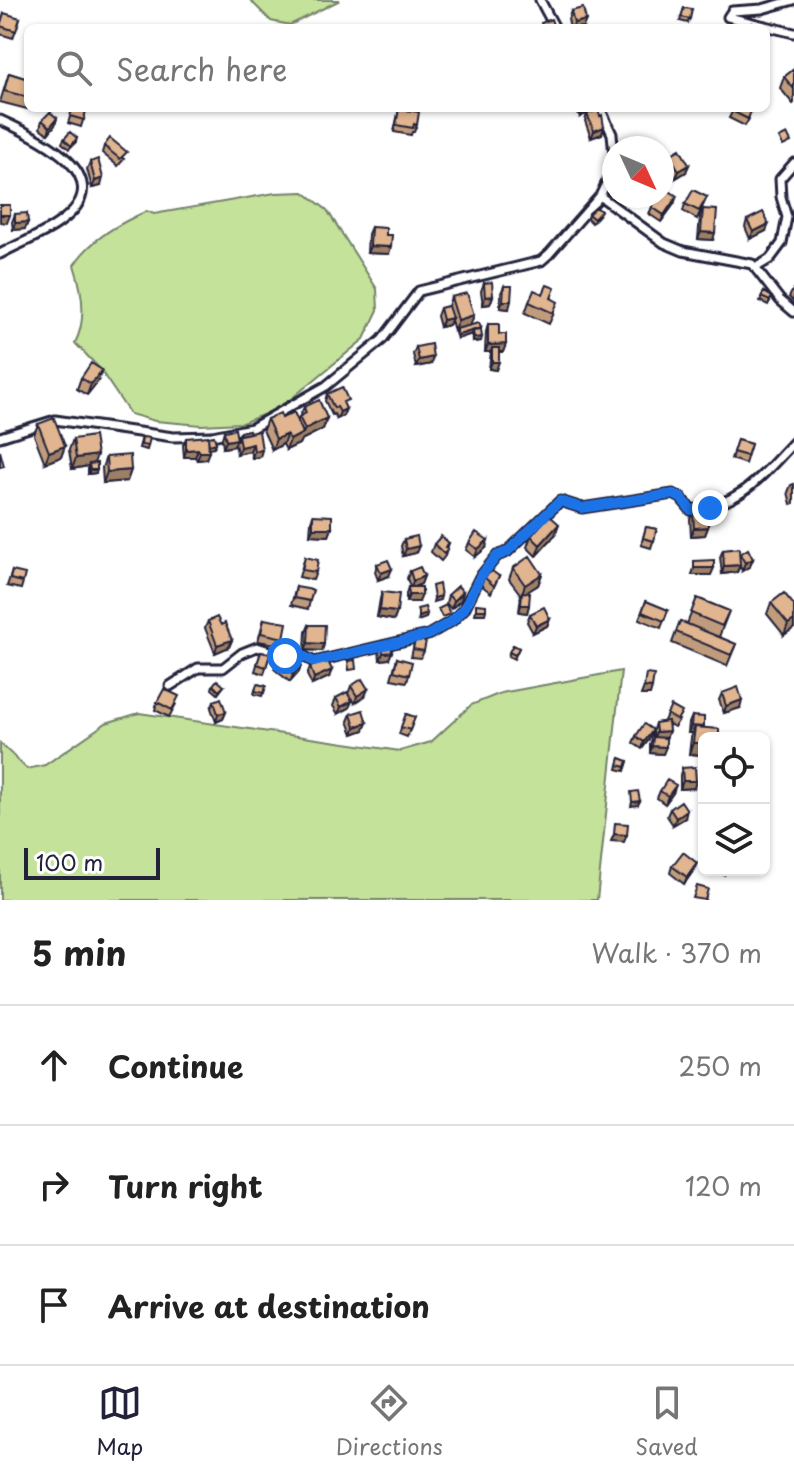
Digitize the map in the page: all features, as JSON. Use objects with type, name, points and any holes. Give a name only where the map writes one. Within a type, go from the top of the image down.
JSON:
[{"type":"street","points":[[540,0],[553,24]]},
{"type":"street","points":[[757,24],[728,17],[732,11],[762,9],[794,0]]},
{"type":"street","points":[[770,27],[794,33]]},
{"type":"street","points":[[602,112],[612,136]]},
{"type":"street","points":[[0,120],[59,151],[74,167],[84,197],[60,222],[0,254]]},
{"type":"street","points":[[755,268],[770,259],[782,243],[787,217],[780,179],[794,163]]},
{"type":"street","points":[[0,437],[55,420],[173,437],[212,436],[252,428],[326,386],[382,340],[419,291],[541,261],[602,192]]},
{"type":"street","points":[[600,196],[664,243],[683,251],[752,264],[780,300],[794,312]]},
{"type":"street","points":[[170,686],[198,668],[223,668],[242,653],[257,647],[285,656],[296,652],[314,662],[428,635],[452,621],[464,609],[480,577],[497,556],[507,552],[560,501],[582,508],[673,494],[691,510],[710,508],[747,492],[794,442]]},
{"type":"green space","points":[[250,0],[340,0],[292,24],[271,21]]},
{"type":"green space","points":[[304,192],[327,210],[377,289],[378,310],[364,339],[280,408],[242,423],[201,425],[155,421],[130,414],[99,368],[75,343],[81,324],[82,304],[74,265],[88,247],[106,233],[147,211],[154,214],[275,193]]},
{"type":"green space","points":[[621,671],[597,900],[0,900],[0,743],[27,769],[45,765],[106,723],[139,713],[400,751],[431,742],[471,705],[501,693]]},
{"type":"building","points":[[583,8],[586,20],[574,23],[571,11]]},
{"type":"building","points":[[684,8],[692,9],[690,19],[681,17]]},
{"type":"building","points":[[4,13],[20,18],[16,31],[0,26]]},
{"type":"building","points":[[794,69],[794,89],[784,77]]},
{"type":"building","points":[[9,73],[24,78],[24,96],[4,91]]},
{"type":"building","points":[[50,112],[57,118],[50,127],[42,120]]},
{"type":"building","points":[[72,112],[86,112],[84,120],[70,116]]},
{"type":"building","points":[[398,112],[419,112],[417,125],[414,124],[413,128],[396,125]]},
{"type":"building","points":[[599,112],[604,127],[594,131],[587,114]]},
{"type":"building","points":[[734,112],[751,112],[748,119]]},
{"type":"building","points":[[70,132],[77,138],[71,146],[64,139]]},
{"type":"building","points":[[787,134],[791,142],[783,146],[779,138]]},
{"type":"building","points":[[110,138],[127,152],[120,159],[104,146]]},
{"type":"building","points":[[680,149],[689,165],[679,171],[674,162],[674,153]]},
{"type":"building","points":[[98,159],[103,178],[95,181],[90,162]]},
{"type":"building","points":[[693,190],[707,197],[699,211],[685,204]]},
{"type":"building","points":[[0,205],[10,205],[10,215],[0,215]]},
{"type":"building","points":[[596,207],[601,211],[594,219],[588,214]]},
{"type":"building","points":[[654,208],[669,208],[664,215]]},
{"type":"building","points":[[703,209],[717,210],[715,233],[701,232]]},
{"type":"building","points":[[763,212],[769,224],[753,232],[747,220]]},
{"type":"building","points":[[27,213],[28,222],[15,223],[15,214]]},
{"type":"building","points":[[371,227],[386,228],[386,235],[392,235],[391,247],[370,246]]},
{"type":"building","points":[[492,282],[493,296],[485,297],[484,283]]},
{"type":"building","points":[[547,285],[555,288],[551,298],[558,302],[553,313],[529,302],[534,290],[543,294]]},
{"type":"building","points":[[504,286],[512,286],[511,301],[503,301]]},
{"type":"building","points":[[764,292],[772,297],[770,301],[761,297]]},
{"type":"building","points":[[467,293],[474,315],[458,320],[451,297]]},
{"type":"building","points":[[448,306],[452,318],[443,320],[440,308]]},
{"type":"building","points":[[479,323],[481,328],[458,335],[456,329]]},
{"type":"building","points":[[488,324],[499,324],[499,334],[506,334],[506,344],[488,345]]},
{"type":"building","points":[[481,330],[482,337],[474,338],[473,331]]},
{"type":"building","points":[[431,344],[433,357],[419,360],[416,347]]},
{"type":"building","points":[[492,348],[499,348],[499,362],[492,362]]},
{"type":"building","points":[[91,363],[102,370],[91,384],[81,378]]},
{"type":"building","points":[[342,387],[348,400],[343,402],[346,409],[340,412],[337,407],[334,408],[327,394]]},
{"type":"building","points":[[319,400],[327,418],[305,429],[299,417],[306,413],[304,407]]},
{"type":"building","points":[[294,412],[303,433],[290,440],[287,434],[276,439],[267,419],[280,413],[282,418]]},
{"type":"building","points":[[54,418],[65,446],[49,452],[38,424]]},
{"type":"building","points":[[235,429],[237,439],[226,441],[224,431]]},
{"type":"building","points":[[259,431],[262,450],[254,451],[253,444],[240,447],[238,435]]},
{"type":"building","points":[[94,436],[97,455],[76,458],[73,439]]},
{"type":"building","points":[[208,436],[209,452],[186,450],[186,438]]},
{"type":"building","points":[[214,436],[216,443],[209,445],[208,437]]},
{"type":"building","points":[[142,437],[150,438],[148,446],[141,445]]},
{"type":"building","points":[[737,440],[751,444],[747,456],[733,452]]},
{"type":"building","points":[[130,455],[131,470],[107,472],[106,457]]},
{"type":"building","points":[[97,463],[97,470],[90,470],[89,464]]},
{"type":"building","points":[[693,512],[702,512],[703,517],[708,517],[708,527],[694,528]]},
{"type":"building","points":[[313,515],[332,516],[332,528],[313,528]]},
{"type":"building","points":[[549,515],[559,524],[540,545],[531,536]]},
{"type":"building","points":[[646,527],[657,529],[654,541],[643,538]]},
{"type":"building","points":[[476,532],[488,540],[478,549],[469,543]]},
{"type":"building","points":[[417,536],[419,546],[406,549],[404,539]]},
{"type":"building","points":[[441,536],[449,543],[444,554],[434,544]]},
{"type":"building","points":[[739,548],[740,565],[724,566],[723,550]]},
{"type":"building","points":[[748,549],[753,559],[745,563],[740,554]]},
{"type":"building","points":[[530,556],[542,574],[525,585],[513,568]]},
{"type":"building","points":[[305,557],[318,560],[316,572],[302,570]]},
{"type":"building","points":[[388,560],[392,569],[381,573],[377,564]]},
{"type":"building","points":[[714,560],[714,568],[694,568],[694,561]]},
{"type":"building","points":[[420,567],[424,576],[413,581],[410,571]]},
{"type":"building","points":[[12,571],[25,574],[23,582],[10,579]]},
{"type":"building","points":[[492,571],[499,576],[494,586],[484,577]]},
{"type":"building","points":[[439,584],[441,596],[434,598],[432,586]]},
{"type":"building","points":[[458,586],[463,592],[454,601],[448,595]]},
{"type":"building","points":[[296,587],[313,590],[310,601],[294,598]]},
{"type":"building","points":[[408,587],[422,587],[422,595],[409,595]]},
{"type":"building","points":[[382,592],[399,594],[397,612],[380,610]]},
{"type":"building","points":[[522,592],[530,593],[529,605],[521,605]]},
{"type":"building","points":[[784,593],[794,605],[794,620],[788,624],[771,603]]},
{"type":"building","points":[[697,598],[729,611],[722,626],[691,613]]},
{"type":"building","points":[[646,601],[668,610],[664,621],[642,612]]},
{"type":"building","points":[[476,604],[486,605],[486,610],[476,610]]},
{"type":"building","points":[[446,605],[450,614],[442,617],[438,609]]},
{"type":"building","points":[[425,607],[427,614],[419,617],[417,609]]},
{"type":"building","points":[[544,607],[550,619],[536,626],[530,614]]},
{"type":"building","points":[[217,617],[221,625],[225,623],[232,640],[217,645],[208,621]]},
{"type":"building","points":[[264,619],[287,623],[284,638],[261,633]]},
{"type":"building","points":[[680,621],[736,644],[731,655],[676,632]]},
{"type":"building","points":[[309,625],[325,625],[324,644],[308,643]]},
{"type":"building","points":[[415,640],[426,641],[424,651],[413,649]]},
{"type":"building","points":[[391,641],[392,652],[383,653],[382,642]]},
{"type":"building","points":[[513,645],[519,648],[515,655],[509,652]]},
{"type":"building","points":[[286,651],[301,665],[293,675],[277,661]]},
{"type":"building","points":[[261,652],[270,654],[266,667],[257,664]]},
{"type":"building","points":[[397,658],[412,662],[409,675],[394,671]]},
{"type":"building","points":[[327,659],[332,670],[314,678],[310,667]]},
{"type":"building","points":[[355,660],[356,669],[349,670],[348,661]]},
{"type":"building","points":[[646,674],[654,675],[652,688],[644,687]]},
{"type":"building","points":[[362,679],[368,689],[357,696],[351,686]]},
{"type":"building","points":[[217,680],[224,686],[219,691],[213,685]]},
{"type":"building","points":[[257,684],[266,686],[264,693],[255,691]]},
{"type":"building","points":[[738,687],[742,700],[726,706],[722,693]]},
{"type":"building","points":[[164,689],[179,696],[172,710],[157,702]]},
{"type":"building","points":[[347,692],[352,701],[341,707],[336,698]]},
{"type":"building","points":[[221,698],[226,712],[218,714],[214,701]]},
{"type":"building","points":[[671,706],[682,712],[677,720],[667,714]]},
{"type":"building","points":[[363,710],[367,723],[355,727],[351,714]]},
{"type":"building","points":[[406,714],[415,717],[410,730],[401,727]]},
{"type":"building","points":[[692,716],[704,717],[704,727],[691,726]]},
{"type":"building","points":[[668,721],[669,731],[656,732],[655,723]]},
{"type":"building","points":[[644,724],[653,730],[644,742],[636,736]]},
{"type":"building","points":[[695,727],[719,729],[719,732],[698,732],[698,743],[693,743]]},
{"type":"building","points":[[653,737],[666,738],[666,747],[652,746]]},
{"type":"building","points":[[620,758],[628,761],[626,767],[618,765]]},
{"type":"building","points":[[695,767],[696,781],[683,781],[682,768]]},
{"type":"building","points":[[667,780],[676,785],[668,796],[660,791]]},
{"type":"building","points":[[638,791],[640,801],[632,802],[631,792]]},
{"type":"building","points":[[681,801],[687,810],[676,818],[670,809]]},
{"type":"building","points":[[615,823],[628,824],[627,835],[614,834]]},
{"type":"building","points":[[683,852],[697,863],[687,877],[672,866]]},
{"type":"building","points":[[697,886],[708,889],[705,900],[693,898]]},
{"type":"route","points":[[285,656],[296,652],[314,662],[428,635],[452,621],[464,609],[480,577],[497,556],[507,552],[560,501],[582,508],[673,494],[691,510],[710,508]]}]
